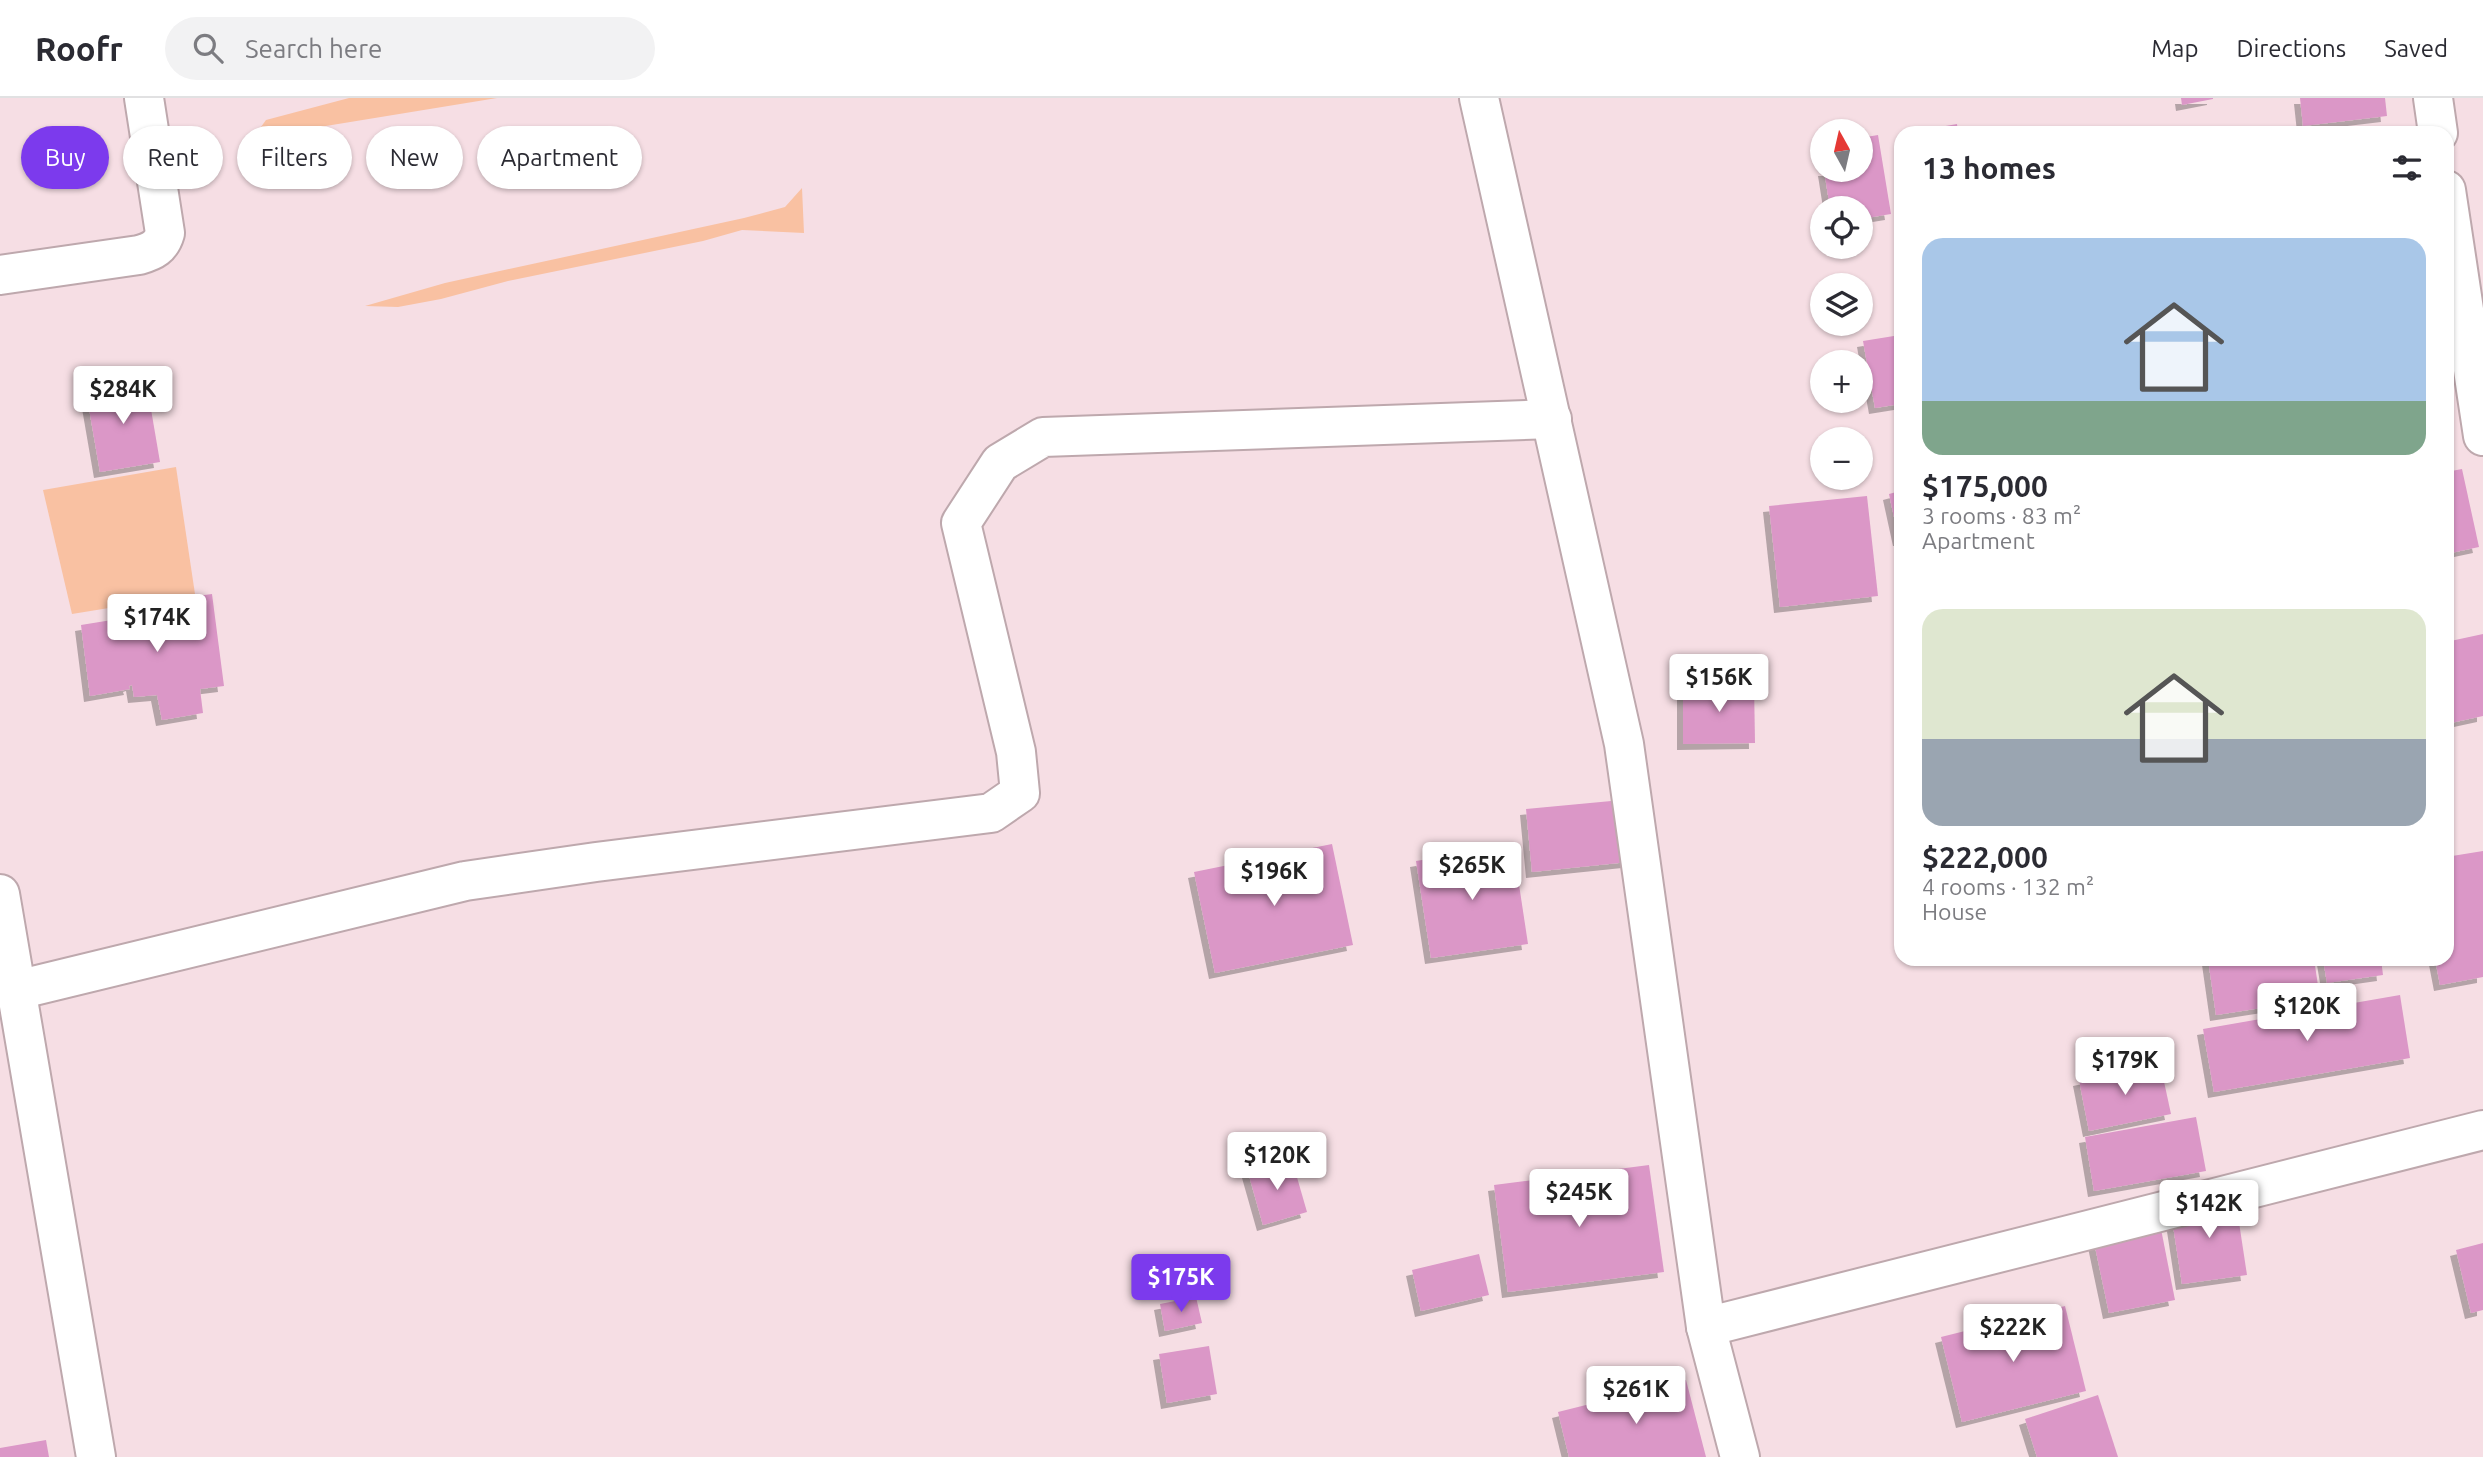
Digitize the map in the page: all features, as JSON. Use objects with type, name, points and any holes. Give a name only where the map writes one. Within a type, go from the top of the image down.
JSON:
[{"type":"street","points":[[0,275],[139,255],[152,251],[162,243],[165,233],[144,98]]},
{"type":"street","points":[[1479,98],[1624,744],[1706,1327],[1740,1457]]},
{"type":"street","points":[[2433,98],[2437,126]]},
{"type":"street","points":[[2454,244],[2483,436]]},
{"type":"street","points":[[17,990],[465,881],[991,813],[1020,793],[1019,779],[1016,752],[961,523],[1000,463],[1043,437],[1552,419]]},
{"type":"street","points":[[0,894],[96,1457]]},
{"type":"street","points":[[1706,1327],[2483,1130]]},
{"type":"shaded area","points":[[349,98],[497,98],[326,126],[262,126],[266,120]]},
{"type":"shaded area","points":[[802,188],[804,233],[742,230],[703,241],[508,281],[441,299],[398,307],[365,306],[445,283],[785,207]]},
{"type":"shaded area","points":[[176,467],[195,594],[72,614],[43,490]]},
{"type":"building","points":[[2181,98],[2213,98],[2213,99],[2182,105]]},
{"type":"building","points":[[2300,98],[2385,98],[2387,116],[2303,126]]},
{"type":"building","points":[[1878,135],[1891,214],[1873,217],[1873,196],[1828,196],[1826,182],[1873,182],[1873,136]]},
{"type":"building","points":[[1894,336],[1894,405],[1875,408],[1873,350],[1865,350],[1863,341]]},
{"type":"building","points":[[146,380],[160,462],[100,472],[86,391]]},
{"type":"building","points":[[2462,469],[2479,547],[2454,552],[2454,470]]},
{"type":"building","points":[[1894,493],[1894,517],[1889,494]]},
{"type":"building","points":[[1867,496],[1878,596],[1780,607],[1769,506]]},
{"type":"building","points":[[212,594],[224,686],[200,689],[203,713],[162,720],[157,695],[134,697],[132,685],[129,686],[130,689],[90,696],[81,625],[124,618],[122,606]]},
{"type":"building","points":[[2483,634],[2483,716],[2454,722],[2454,640]]},
{"type":"building","points":[[1754,683],[1755,743],[1683,744],[1683,684]]},
{"type":"building","points":[[1622,800],[1628,862],[1532,872],[1526,809]]},
{"type":"building","points":[[1332,844],[1353,945],[1215,973],[1194,872]]},
{"type":"building","points":[[1513,845],[1528,944],[1431,958],[1416,861]]},
{"type":"building","points":[[2483,851],[2483,977],[2440,985],[2436,966],[2454,966],[2454,856]]},
{"type":"building","points":[[2209,966],[2315,966],[2320,999],[2216,1015]]},
{"type":"building","points":[[2324,966],[2382,966],[2383,975],[2327,983]]},
{"type":"building","points":[[2400,995],[2410,1058],[2214,1092],[2203,1029]]},
{"type":"building","points":[[2160,1063],[2171,1114],[2089,1131],[2079,1080]]},
{"type":"building","points":[[2196,1117],[2206,1171],[2094,1191],[2085,1137]]},
{"type":"building","points":[[1292,1160],[1307,1212],[1263,1225],[1248,1172]]},
{"type":"building","points":[[1649,1165],[1664,1272],[1508,1292],[1494,1185]]},
{"type":"building","points":[[2235,1196],[2247,1275],[2182,1284],[2170,1206]]},
{"type":"building","points":[[2160,1224],[2175,1300],[2109,1313],[2093,1237]]},
{"type":"building","points":[[2483,1243],[2483,1310],[2471,1313],[2456,1250]]},
{"type":"building","points":[[1479,1254],[1489,1295],[1421,1311],[1412,1270]]},
{"type":"building","points":[[1196,1297],[1202,1323],[1165,1331],[1160,1304]]},
{"type":"building","points":[[2065,1306],[2086,1391],[1962,1422],[1941,1337]]},
{"type":"building","points":[[1209,1346],[1217,1394],[1167,1403],[1159,1354]]},
{"type":"building","points":[[1686,1380],[1706,1457],[1569,1457],[1558,1412]]},
{"type":"building","points":[[2098,1395],[2118,1457],[2037,1457],[2025,1419]]},
{"type":"building","points":[[46,1440],[49,1457],[0,1457],[0,1448]]}]
